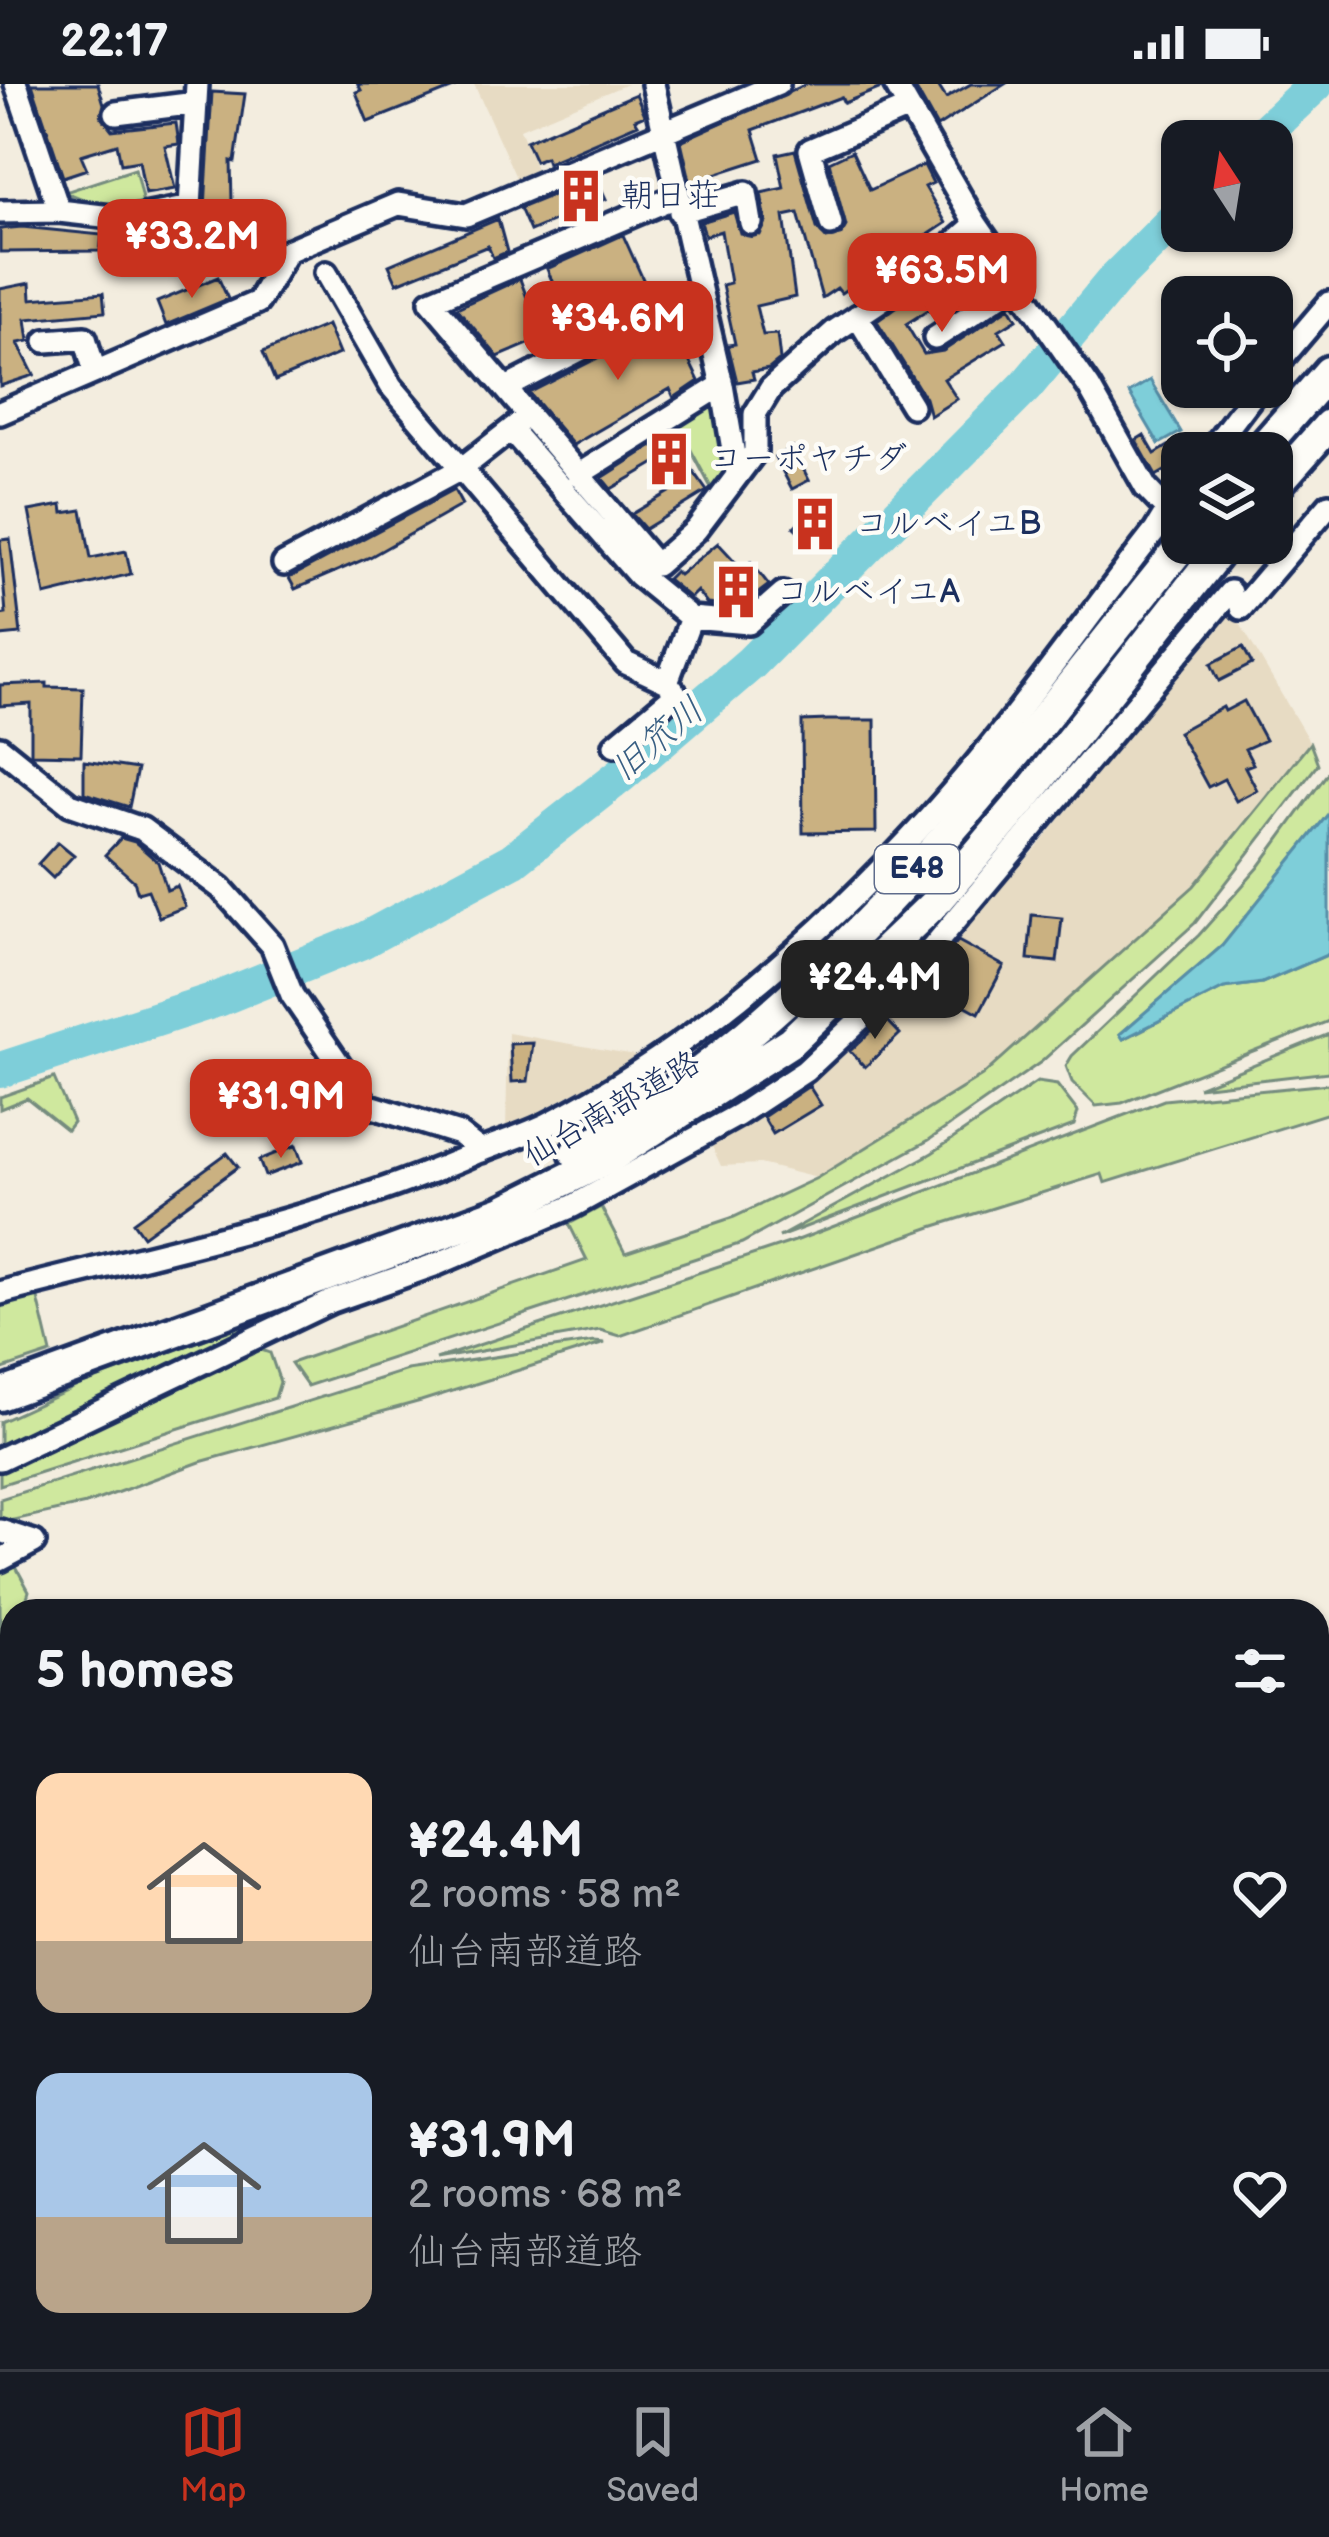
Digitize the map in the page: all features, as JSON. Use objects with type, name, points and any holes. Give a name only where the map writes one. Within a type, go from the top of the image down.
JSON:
[{"type":"highway","points":[[1277,432],[1329,373]]},
{"type":"highway","points":[[1293,465],[1329,425]]},
{"type":"highway","name":"仙台南部道路","points":[[380,1256],[598,1141],[772,1017],[898,892],[1167,564]]},
{"type":"highway","name":"仙台南部道路","points":[[0,1394],[503,1211],[609,1158],[790,1042],[939,899],[1209,564]]},
{"type":"street","points":[[16,84],[59,211]]},
{"type":"street","points":[[653,84],[722,385],[737,473]]},
{"type":"street","points":[[0,413],[258,302],[286,251],[398,204],[466,215],[778,84]]},
{"type":"street","points":[[895,84],[976,224],[1083,378],[1146,488],[1161,504]]},
{"type":"street","points":[[0,212],[59,211],[129,220],[190,207],[197,93],[116,112]]},
{"type":"street","points":[[831,224],[810,150],[908,108]]},
{"type":"street","points":[[751,223],[746,193],[678,204],[431,301],[506,388],[514,428],[638,575],[688,624],[749,623],[783,593]]},
{"type":"street","points":[[514,428],[578,475],[656,565],[696,530],[755,452],[755,414],[771,388],[976,224]]},
{"type":"street","points":[[326,273],[392,386],[626,663],[669,678]]},
{"type":"street","points":[[935,338],[1016,285]]},
{"type":"street","points":[[506,388],[699,289]]},
{"type":"street","points":[[1293,345],[1329,303]]},
{"type":"street","points":[[857,316],[901,371],[912,406]]},
{"type":"street","points":[[46,341],[85,338],[94,372]]},
{"type":"street","points":[[578,475],[722,385]]},
{"type":"street","points":[[1225,432],[1243,408]]},
{"type":"street","points":[[284,564],[465,467],[514,428]]},
{"type":"street","points":[[0,1459],[332,1300],[436,1264],[573,1207],[738,1115],[805,1071],[918,965],[1236,600],[1329,505]]},
{"type":"street","points":[[0,1293],[301,1214],[445,1169],[543,1126],[623,1083],[703,1028],[811,938],[932,816],[1161,520]]},
{"type":"street","points":[[615,746],[676,694],[669,678],[688,624]]},
{"type":"street","points":[[0,748],[70,804],[142,829],[221,888],[272,945],[292,994],[368,1105],[459,1134],[481,1151]]},
{"type":"street","points":[[0,1531],[34,1542],[0,1560]]},
{"type":"shaded area","points":[[474,84],[627,84],[520,129],[538,174],[518,182]]},
{"type":"shaded area","points":[[1231,608],[1310,743],[1194,886],[982,1076],[817,1178],[760,1164],[721,1166],[710,1142],[914,979],[1035,850]]},
{"type":"shaded area","points":[[508,1033],[641,1056],[506,1130]]},
{"type":"green space","points":[[135,169],[144,208],[116,212],[65,192]]},
{"type":"green space","points":[[712,402],[733,471],[714,493],[677,424]]},
{"type":"green space","points":[[1310,743],[1318,764],[1195,923],[1041,1062],[929,1140],[742,1243],[307,1386],[291,1363],[587,1260],[569,1224],[601,1207],[625,1253],[734,1217],[817,1178],[982,1076],[1194,886]]},
{"type":"green space","points":[[1329,771],[1329,813],[1222,946],[1120,1034],[1124,1039],[1224,988],[1262,983],[1329,954],[1329,1021],[1122,1103],[1096,1106],[1072,1082],[1066,1066],[1072,1056],[1199,935],[1259,867]]},
{"type":"green space","points":[[1329,1034],[1329,1072],[1198,1087]]},
{"type":"green space","points":[[54,1078],[73,1122],[67,1130],[27,1098],[0,1109],[0,1097]]},
{"type":"green space","points":[[1037,1082],[1057,1085],[1078,1112],[1074,1125],[779,1237],[932,1153]]},
{"type":"green space","points":[[1329,1084],[1329,1113],[1105,1183],[1102,1174],[932,1227],[620,1336],[600,1330],[436,1359],[798,1240],[1164,1100]]},
{"type":"green space","points":[[37,1294],[51,1353],[0,1370],[0,1304]]},
{"type":"green space","points":[[314,1299],[0,1450],[0,1422],[80,1385]]},
{"type":"green space","points":[[605,1343],[421,1401],[200,1462],[86,1504],[0,1523],[0,1499],[407,1370]]},
{"type":"green space","points":[[256,1348],[270,1353],[280,1382],[275,1398],[0,1485],[0,1465]]},
{"type":"green space","points":[[16,1567],[29,1591],[27,1599],[0,1599],[0,1573]]},
{"type":"water","points":[[1150,380],[1161,408],[1167,408],[1181,432],[1161,432],[1159,444],[1129,393]]},
{"type":"water","points":[[1329,813],[1329,954],[1262,983],[1224,988],[1123,1039],[1120,1034],[1222,946]]},
{"type":"building","points":[[32,84],[98,84],[104,104],[101,116],[112,130],[176,123],[179,144],[165,146],[175,189],[145,194],[139,161],[121,164],[117,144],[81,155],[87,169],[63,177]]},
{"type":"building","points":[[358,84],[461,85],[368,122],[356,92],[361,90]]},
{"type":"building","points":[[807,84],[880,84],[881,88],[844,103],[841,97],[753,130],[762,159],[712,175],[715,186],[693,193],[681,141]]},
{"type":"building","points":[[937,84],[946,98],[971,84],[1005,84],[937,127],[914,86]]},
{"type":"building","points":[[212,92],[245,94],[235,162],[231,161],[233,242],[197,243],[205,208]]},
{"type":"building","points":[[636,94],[645,115],[635,119],[638,124],[547,163],[545,157],[535,161],[526,141]]},
{"type":"building","points":[[795,150],[817,228],[826,238],[841,235],[846,226],[829,162],[852,151],[870,190],[924,165],[933,183],[925,187],[946,223],[841,293],[837,288],[822,298],[798,213],[784,216],[795,297],[756,306],[763,335],[777,334],[780,360],[769,369],[752,372],[754,379],[737,382],[728,345],[735,344],[722,285],[730,283],[721,231],[705,236],[701,222],[734,212],[740,233],[760,235],[766,222],[761,193],[784,188],[777,154]]},
{"type":"building","points":[[596,177],[606,199],[530,231],[520,208]]},
{"type":"building","points":[[498,219],[507,252],[493,258],[488,246],[397,283],[389,265]]},
{"type":"building","points":[[182,227],[186,249],[140,258],[140,237]]},
{"type":"building","points":[[0,229],[102,235],[100,251],[0,252]]},
{"type":"building","points":[[623,235],[646,286],[592,310],[594,316],[498,357],[457,308],[520,279],[533,314],[561,302],[547,269]]},
{"type":"building","points":[[973,251],[987,273],[930,303],[933,307],[906,324],[924,354],[943,351],[1010,307],[1017,319],[999,330],[1006,341],[944,379],[957,399],[930,416],[925,398],[877,321]]},
{"type":"building","points":[[218,277],[228,299],[166,325],[157,302]]},
{"type":"building","points":[[30,283],[31,299],[103,293],[105,312],[26,319],[29,341],[18,343],[34,375],[0,386],[0,289]]},
{"type":"building","points":[[680,316],[687,331],[677,336],[699,381],[674,398],[670,389],[573,445],[529,393]]},
{"type":"building","points":[[327,325],[339,354],[275,381],[263,352]]},
{"type":"building","points":[[1144,435],[1155,454],[1161,450],[1161,473],[1156,476],[1136,440]]},
{"type":"building","points":[[668,436],[707,491],[645,529],[632,514],[674,489],[657,462],[611,489],[602,478]]},
{"type":"building","points":[[792,447],[809,480],[792,489],[775,457]]},
{"type":"building","points":[[454,490],[462,505],[370,557],[295,589],[289,578]]},
{"type":"building","name":"コルベイユB","points":[[816,504],[835,522],[813,545],[794,527]]},
{"type":"building","points":[[62,505],[63,513],[82,510],[91,558],[126,551],[131,574],[45,595],[29,511]]},
{"type":"building","points":[[10,539],[21,634],[0,636],[0,615],[6,614],[0,540]]},
{"type":"building","points":[[718,543],[742,569],[751,562],[769,585],[740,607],[707,604],[697,591],[690,598],[667,579],[675,571],[679,575]]},
{"type":"building","points":[[1243,647],[1252,664],[1219,681],[1211,664]]},
{"type":"building","points":[[47,683],[47,687],[83,688],[81,755],[31,754],[31,704],[0,706],[0,685]]},
{"type":"building","points":[[1244,701],[1265,740],[1245,749],[1253,764],[1245,767],[1257,790],[1236,801],[1224,779],[1208,787],[1178,732]]},
{"type":"building","points":[[875,720],[876,832],[803,833],[802,721]]},
{"type":"building","points":[[84,761],[137,769],[129,807],[84,793]]},
{"type":"building","points":[[121,838],[135,842],[158,862],[167,890],[177,886],[185,907],[159,917],[148,890],[138,893],[134,881],[105,855]]},
{"type":"building","points":[[58,842],[74,855],[53,878],[38,864]]},
{"type":"building","points":[[1032,915],[1062,918],[1057,962],[1028,959]]},
{"type":"building","points":[[958,941],[1004,966],[979,1013],[922,982]]},
{"type":"building","points":[[885,1018],[900,1034],[865,1067],[850,1051]]},
{"type":"building","points":[[533,1043],[528,1081],[512,1082],[510,1044]]},
{"type":"building","points":[[809,1086],[821,1105],[773,1134],[763,1117]]},
{"type":"building","points":[[296,1145],[302,1162],[265,1176],[259,1160]]},
{"type":"building","points":[[227,1153],[238,1167],[143,1236],[133,1222]]},
{"type":"waterway","name":"旧笊川","points":[[1277,120],[1316,84]]},
{"type":"waterway","name":"旧笊川","points":[[0,1070],[218,999],[362,941],[513,860],[751,663],[1026,386],[1115,279],[1161,233]]},
{"type":"place","name":"朝日荘","points":[[581,196]]},
{"type":"place","name":"コーポヤチダ","points":[[669,459]]},
{"type":"place","name":"コルベイユB","points":[[815,524]]},
{"type":"place","name":"コルベイユA","points":[[736,592]]}]
